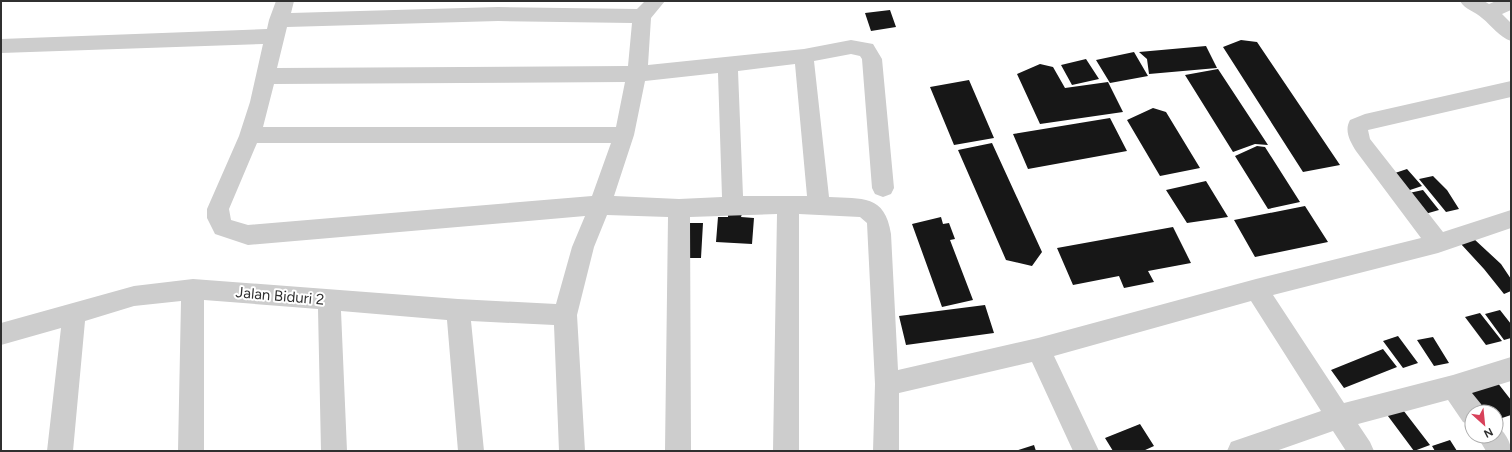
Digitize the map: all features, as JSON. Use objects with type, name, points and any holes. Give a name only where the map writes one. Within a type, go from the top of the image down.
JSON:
[{"type":"street","points":[[285,1],[276,28],[266,76],[249,135],[218,209],[218,218],[223,227],[248,235],[600,205],[679,208],[788,204],[864,208],[874,215],[878,221],[887,384],[886,451]]},
{"type":"street","points":[[1469,1],[1488,12],[1511,34]]},
{"type":"street","points":[[1488,12],[1511,2]]},
{"type":"street","points":[[1,46],[276,28],[343,10],[498,14],[649,8],[624,135],[610,179],[583,247],[564,315],[572,451]]},
{"type":"street","points":[[266,76],[637,74],[804,56],[851,47],[866,49],[872,59],[883,188]]},
{"type":"street","points":[[804,56],[819,206]]},
{"type":"street","points":[[728,64],[733,206]]},
{"type":"street","points":[[1438,243],[1363,145],[1358,135],[1356,126],[1365,122],[1511,89]]},
{"type":"street","points":[[249,135],[624,135]]},
{"type":"street","points":[[786,451],[788,204]]},
{"type":"street","points":[[678,451],[679,208]]},
{"type":"street","points":[[887,384],[1038,349],[1256,289],[1438,243],[1511,220]]},
{"type":"street","points":[[191,451],[193,289]]},
{"type":"street","name":"Jalan Biduri 2","points":[[1,334],[134,296],[193,289],[458,310],[564,315]]},
{"type":"street","points":[[1256,289],[1361,451]]},
{"type":"street","points":[[329,300],[334,451]]},
{"type":"street","points":[[458,310],[471,451]]},
{"type":"street","points":[[60,451],[74,314]]},
{"type":"street","points":[[1038,349],[1086,451]]},
{"type":"street","points":[[1240,451],[1338,417],[1453,387],[1511,369]]},
{"type":"street","points":[[1453,387],[1465,404]]},
{"type":"building","points":[[890,10],[896,27],[871,31],[865,13]]},
{"type":"building","points":[[1241,40],[1257,42],[1340,165],[1303,172],[1223,47]]},
{"type":"building","points":[[1206,46],[1217,68],[1149,74],[1147,59],[1139,52]]},
{"type":"building","points":[[1134,52],[1148,76],[1110,83],[1096,60]]},
{"type":"building","points":[[1086,59],[1099,79],[1072,85],[1061,65]]},
{"type":"building","points":[[1040,64],[1053,67],[1065,88],[1108,82],[1123,112],[1040,124],[1017,74]]},
{"type":"building","points":[[1218,69],[1268,145],[1255,144],[1233,152],[1185,75]]},
{"type":"building","points":[[969,80],[994,138],[954,145],[930,87]]},
{"type":"building","points":[[1153,108],[1166,112],[1200,168],[1160,176],[1127,120]]},
{"type":"building","points":[[1110,118],[1127,151],[1028,169],[1013,134]]},
{"type":"building","points":[[992,143],[1042,252],[1032,266],[1006,260],[958,150]]},
{"type":"building","points":[[1257,146],[1265,147],[1300,202],[1268,209],[1235,156]]},
{"type":"building","points":[[1407,169],[1422,186],[1404,192],[1389,175]]},
{"type":"building","points":[[1433,176],[1447,190],[1459,209],[1446,212],[1419,179]]},
{"type":"building","points":[[1206,181],[1228,217],[1187,223],[1166,190]]},
{"type":"building","points":[[1423,190],[1439,210],[1425,214],[1409,193]]},
{"type":"building","points":[[1305,206],[1328,242],[1255,257],[1234,220]]},
{"type":"building","points":[[728,214],[742,214],[741,217],[754,218],[752,244],[716,242],[718,217],[728,217]]},
{"type":"building","points":[[941,217],[943,224],[949,223],[955,239],[950,240],[973,300],[942,307],[912,224]]},
{"type":"building","points":[[684,223],[703,223],[701,258],[682,258]]},
{"type":"building","points":[[1173,227],[1191,263],[1148,271],[1154,282],[1124,288],[1119,276],[1073,285],[1057,248]]},
{"type":"building","points":[[1474,239],[1501,264],[1511,279],[1511,291],[1504,294],[1461,244]]},
{"type":"building","points":[[985,305],[994,333],[906,345],[899,316]]},
{"type":"building","points":[[1500,310],[1511,324],[1511,338],[1504,340],[1485,314]]},
{"type":"building","points":[[1480,313],[1502,341],[1486,345],[1465,317]]},
{"type":"building","points":[[1398,336],[1418,363],[1403,368],[1383,341]]},
{"type":"building","points":[[1433,337],[1449,363],[1434,366],[1417,340]]},
{"type":"building","points":[[1383,349],[1397,367],[1344,388],[1331,370]]},
{"type":"building","points":[[1497,382],[1511,400],[1511,415],[1504,417],[1504,404],[1469,404],[1461,393]]},
{"type":"building","points":[[1400,406],[1430,445],[1414,451],[1385,412]]},
{"type":"building","points":[[1140,424],[1154,446],[1143,451],[1113,451],[1105,438]]},
{"type":"building","points":[[1450,440],[1457,451],[1435,451],[1432,446]]},
{"type":"building","points":[[1034,445],[1036,451],[1015,451]]}]
